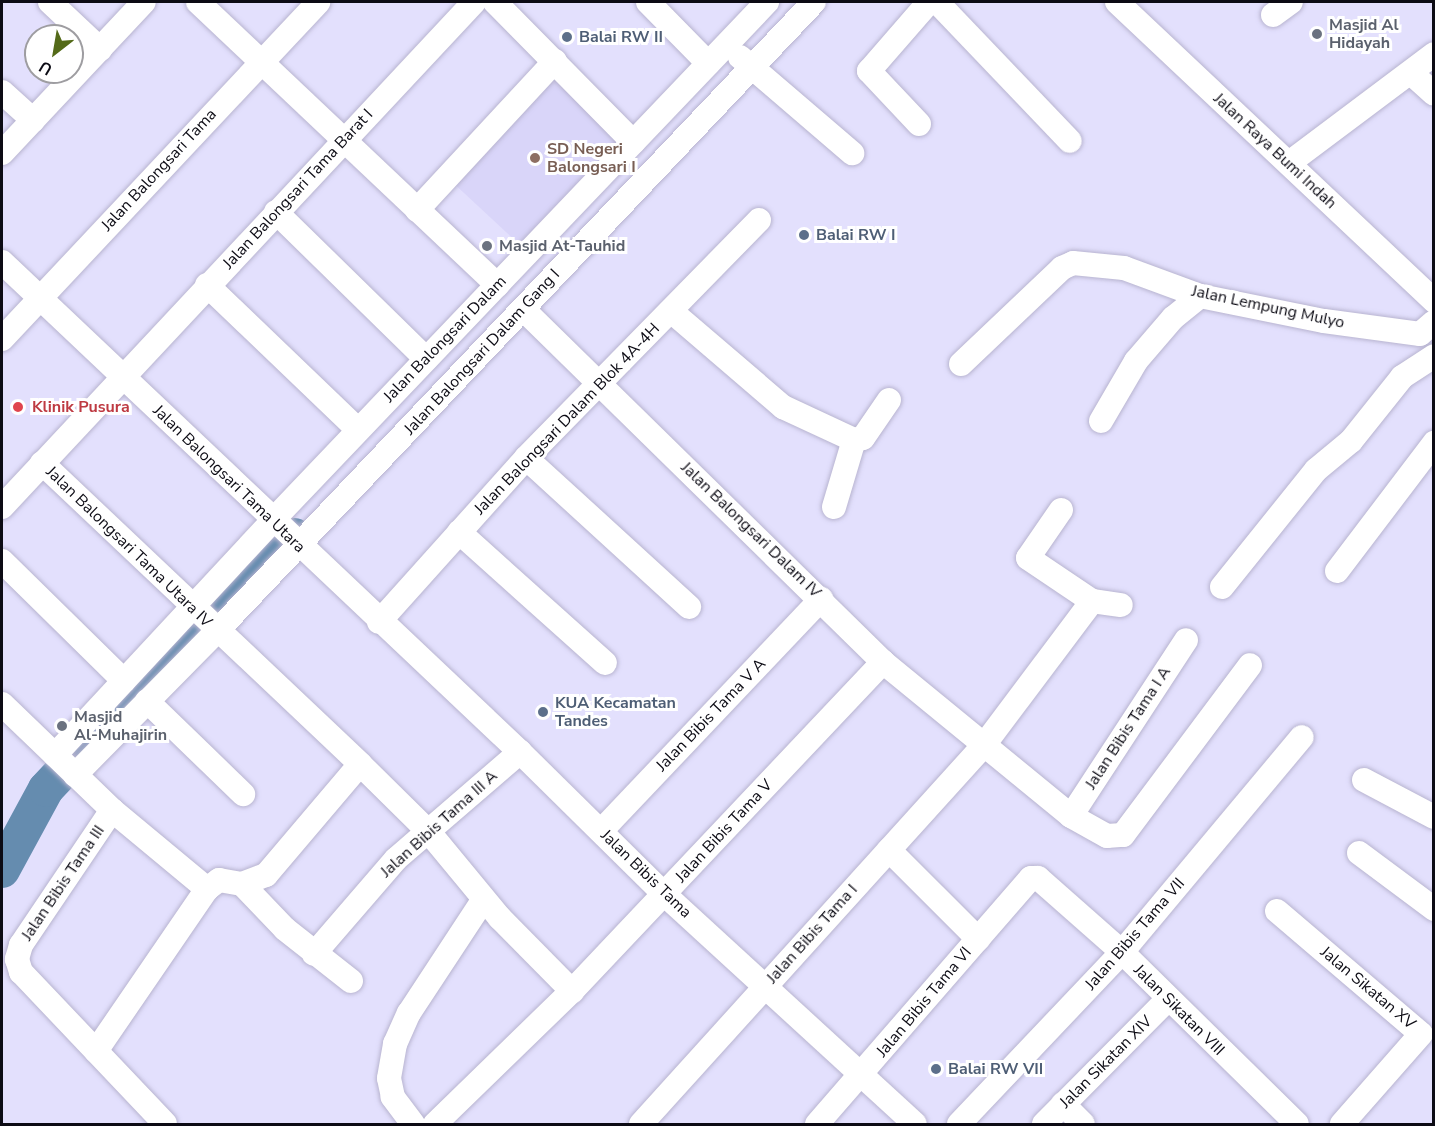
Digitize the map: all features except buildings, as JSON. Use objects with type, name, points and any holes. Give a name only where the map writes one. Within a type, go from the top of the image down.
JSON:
[{"type":"street","points":[[50,2],[100,49]]},
{"type":"street","points":[[2,153],[144,2]]},
{"type":"street","points":[[198,2],[496,285]]},
{"type":"street","name":"Jalan Balongsari Tama","points":[[2,339],[318,2]]},
{"type":"street","name":"Jalan Balongsari Tama Barat I","points":[[2,507],[207,285],[474,2]]},
{"type":"street","points":[[495,2],[633,142]]},
{"type":"street","points":[[648,2],[708,63]]},
{"type":"street","name":"Jalan Balongsari Dalam","points":[[204,619],[274,521],[496,285],[708,63],[740,56],[767,2]]},
{"type":"street","name":"Jalan Balongsari Dalam Gang I","points":[[204,619],[297,543],[523,309],[740,56],[814,2]]},
{"type":"street","points":[[918,124],[869,71],[929,2]]},
{"type":"street","points":[[937,2],[1070,141]]},
{"type":"street","name":"Jalan Raya Bumi Indah","points":[[1117,2],[1434,301]]},
{"type":"street","points":[[1288,163],[1434,54]]},
{"type":"street","points":[[740,56],[852,153]]},
{"type":"street","points":[[417,210],[555,61]]},
{"type":"street","points":[[1411,73],[1434,94]]},
{"type":"street","points":[[2,92],[33,120]]},
{"type":"street","points":[[276,212],[426,359]]},
{"type":"street","name":"Jalan Balongsari Dalam Blok 4A-4H","points":[[379,622],[526,458],[759,219]]},
{"type":"street","name":"Jalan Balongsari Tama Utara","points":[[2,261],[379,622]]},
{"type":"street","name":"Jalan Lempung Mulyo","points":[[961,364],[1062,268],[1073,263],[1124,268],[1200,296],[1413,333],[1420,334],[1434,322]]},
{"type":"street","points":[[207,285],[358,430]]},
{"type":"street","points":[[1101,421],[1136,361],[1173,318],[1200,296]]},
{"type":"street","name":"Jalan Balongsari Dalam IV","points":[[523,309],[883,662],[984,745]]},
{"type":"street","points":[[670,311],[783,407],[854,440],[863,438],[888,400]]},
{"type":"street","points":[[1222,587],[1316,470],[1351,441],[1402,377],[1434,356]]},
{"type":"street","points":[[834,507],[854,440]]},
{"type":"street","points":[[1336,571],[1434,443]]},
{"type":"street","points":[[526,458],[688,607]]},
{"type":"street","name":"Jalan Balongsari Tama Utara IV","points":[[42,463],[428,831],[484,899],[572,991]]},
{"type":"street","points":[[1061,510],[1028,558],[1092,601],[1121,605]]},
{"type":"street","points":[[459,532],[605,663]]},
{"type":"street","points":[[2,561],[123,681]]},
{"type":"street","name":"Jalan Bibis Tama V A","points":[[601,831],[821,599]]},
{"type":"street","name":"Jalan Bibis Tama I","points":[[640,1125],[984,745],[1092,601]]},
{"type":"street","points":[[66,765],[123,681],[204,619]]},
{"type":"street","points":[[66,765],[147,701],[204,619]]},
{"type":"street","name":"Jalan Bibis Tama","points":[[379,622],[520,752],[664,894],[864,1074],[915,1125]]},
{"type":"street","name":"Jalan Bibis Tama I A","points":[[1071,816],[1186,640]]},
{"type":"street","name":"Jalan Bibis Tama V","points":[[435,1125],[572,991],[883,662]]},
{"type":"street","points":[[984,745],[1071,816],[1107,836],[1123,835],[1250,665]]},
{"type":"street","points":[[147,701],[243,794]]},
{"type":"street","points":[[2,704],[112,810]]},
{"type":"street","name":"Jalan Bibis Tama VII","points":[[959,1125],[1122,952],[1302,737]]},
{"type":"street","name":"Jalan Bibis Tama III A","points":[[314,954],[396,859],[520,752]]},
{"type":"street","points":[[242,885],[266,875],[280,863],[360,764]]},
{"type":"street","points":[[1364,780],[1434,818]]},
{"type":"street","name":"Jalan Bibis Tama III","points":[[165,1125],[21,972],[17,959],[21,945],[112,810],[207,889]]},
{"type":"street","points":[[889,850],[978,939]]},
{"type":"street","points":[[1359,853],[1434,909]]},
{"type":"street","name":"Jalan Sikatan VIII","points":[[1031,878],[1038,879],[1122,952],[1167,1000],[1292,1123]]},
{"type":"street","name":"Jalan Bibis Tama VI","points":[[817,1125],[864,1074],[1031,878]]},
{"type":"street","points":[[96,1051],[207,889],[227,879],[242,885],[314,954],[351,981]]},
{"type":"street","points":[[413,1125],[393,1097],[389,1078],[395,1044],[409,1013],[484,899]]},
{"type":"street","name":"Jalan Sikatan XV","points":[[1277,911],[1422,1034],[1342,1125]]},
{"type":"street","name":"Jalan Sikatan XIV","points":[[1044,1125],[1167,1000]]},
{"type":"street","points":[[1063,1104],[1083,1125]]},
{"type":"shaded area","name":"SD Negeri Balongsari I","points":[[551,69],[623,137],[521,246],[449,179]]},
{"type":"waterway","points":[[2,870],[46,789],[212,612],[294,536]]},
{"type":"place","name":"Masjid Al Hidayah","points":[[1317,34]]},
{"type":"place","name":"Balai RW II","points":[[567,37]]},
{"type":"place","name":"SD Negeri Balongsari I","points":[[535,158]]},
{"type":"place","name":"Balai RW I","points":[[804,235]]},
{"type":"place","name":"Masjid At-Tauhid","points":[[487,246]]},
{"type":"place","name":"Klinik Pusura","points":[[18,407]]},
{"type":"place","name":"KUA Kecamatan Tandes","points":[[543,712]]},
{"type":"place","name":"Masjid Al-Muhajirin","points":[[62,726]]},
{"type":"place","name":"Balai RW VII","points":[[936,1069]]}]
